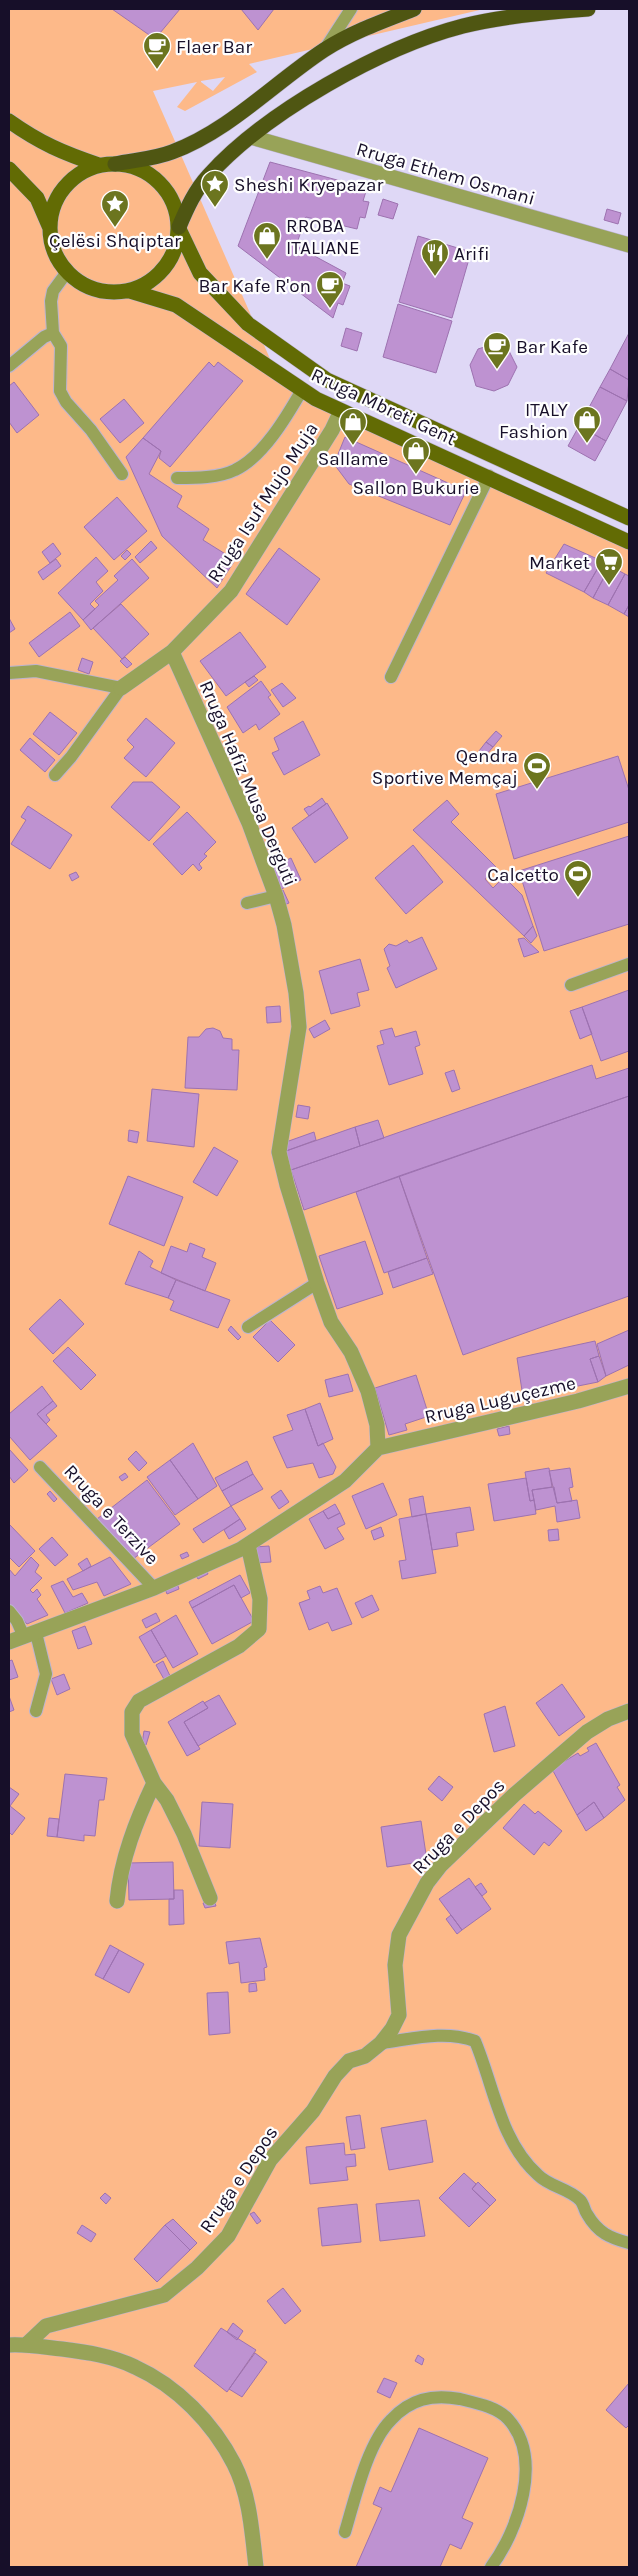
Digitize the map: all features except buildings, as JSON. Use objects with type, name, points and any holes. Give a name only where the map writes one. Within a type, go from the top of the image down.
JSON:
[{"type":"highway","points":[[115,164],[174,152],[201,139],[232,119],[325,50],[366,28],[414,9]]},
{"type":"highway","points":[[179,228],[191,199],[209,175],[251,137],[291,108],[370,61],[464,26],[547,12],[588,9]]},
{"type":"main road","points":[[9,121],[59,152],[99,165]]},
{"type":"main road","name":"Rruga Mbreti Gent","points":[[629,518],[327,380],[248,324],[200,273],[179,228],[176,208],[162,183],[138,168],[115,164],[99,165],[73,178],[56,200],[50,228],[54,252],[67,272],[85,286],[107,293],[130,292],[176,305],[302,390],[341,411],[489,476],[578,520],[629,542]]},
{"type":"main road","points":[[9,169],[37,198],[50,228]]},
{"type":"main road","name":"Rruga Mbreti Gent","points":[[130,292],[156,278],[173,256],[179,228]]},
{"type":"street","name":"Rruga Ethem Osmani","points":[[251,137],[629,245]]},
{"type":"street","name":"Rruga Isuf Mujo Muja","points":[[120,688],[172,652],[231,591],[332,430],[341,411]]},
{"type":"street","name":"Rruga Hafiz Musa Derguti","points":[[172,652],[249,823],[276,896],[291,964],[299,1027],[279,1152],[286,1185],[317,1283],[332,1322],[351,1352],[368,1391],[377,1426],[378,1448]]},
{"type":"street","name":"Rruga Luguçezme","points":[[378,1448],[578,1402],[629,1386]]},
{"type":"street","name":"Rruga e Terzive","points":[[9,1642],[154,1588],[248,1545],[345,1481],[378,1448]]},
{"type":"street","points":[[210,1898],[184,1834],[167,1800],[154,1783],[132,1734],[132,1712],[139,1701],[239,1646],[259,1629],[260,1600],[248,1545]]},
{"type":"street","name":"Rruga e Depos","points":[[27,2344],[46,2326],[164,2295],[197,2268],[228,2236],[270,2160],[313,2111],[335,2076],[349,2061],[365,2056],[381,2043],[399,2015],[395,1965],[399,1935],[427,1883],[441,1866],[514,1795],[588,1732],[608,1719],[629,1710]]},
{"type":"street","points":[[117,1901],[120,1872],[129,1842],[154,1783]]},
{"type":"street","points":[[9,2345],[27,2344],[85,2352],[134,2366],[157,2378],[186,2402],[208,2424],[235,2464],[250,2514],[256,2567]]},
{"type":"lane","points":[[325,50],[351,9]]},
{"type":"lane","points":[[67,272],[53,291],[53,333],[62,346],[60,391],[66,402],[91,430],[122,474]]},
{"type":"lane","points":[[9,366],[44,337],[53,333]]},
{"type":"lane","points":[[177,478],[198,478],[235,470],[250,459],[272,436],[302,390]]},
{"type":"lane","points":[[391,677],[489,476]]},
{"type":"lane","points":[[9,673],[23,670],[44,672],[104,687],[120,688]]},
{"type":"lane","name":"Rruga Isuf Mujo Muja","points":[[55,775],[71,757],[120,688]]},
{"type":"lane","points":[[247,903],[276,896]]},
{"type":"lane","points":[[571,985],[629,964]]},
{"type":"lane","points":[[248,1327],[317,1283]]},
{"type":"lane","name":"Rruga e Terzive","points":[[40,1466],[154,1588]]},
{"type":"lane","points":[[9,1611],[30,1635],[46,1674],[36,1711]]},
{"type":"lane","name":"Rruga e Depos","points":[[381,2043],[436,2036],[462,2036],[475,2041],[485,2062],[506,2130],[528,2165],[547,2182],[564,2188],[581,2201],[592,2221],[608,2238],[629,2243]]},
{"type":"lane","points":[[345,2532],[372,2447],[389,2421],[407,2404],[424,2398],[442,2396],[461,2400],[496,2410],[508,2419],[518,2434],[527,2460],[518,2514],[491,2567]]},
{"type":"shaded area","points":[[9,9],[484,9],[249,64],[257,72],[185,111],[177,107],[197,82],[153,91],[281,384],[342,420],[629,543],[629,2567],[9,2567]],"holes":[[[225,77],[213,91],[201,81]]]},
{"type":"place","name":"Flaer Bar","points":[[157,70]]},
{"type":"place","name":"Sheshi Kryepazar","points":[[215,208]]},
{"type":"place","name":"Çelësi Shqiptar","points":[[115,228]]},
{"type":"place","name":"RROBA ITALIANE","points":[[267,260]]},
{"type":"place","name":"Arifi","points":[[435,277]]},
{"type":"place","name":"Bar Kafe R'on","points":[[330,309]]},
{"type":"place","name":"Bar Kafe","points":[[497,370]]},
{"type":"place","name":"ITALY Fashion","points":[[587,444]]},
{"type":"place","name":"Sallame","points":[[353,446]]},
{"type":"place","name":"Sallon Bukurie","points":[[416,475]]},
{"type":"place","name":"Market","points":[[609,586]]},
{"type":"place","name":"Qendra Sportive Memçaj","points":[[537,790]]},
{"type":"place","name":"Calcetto","points":[[578,898]]}]
